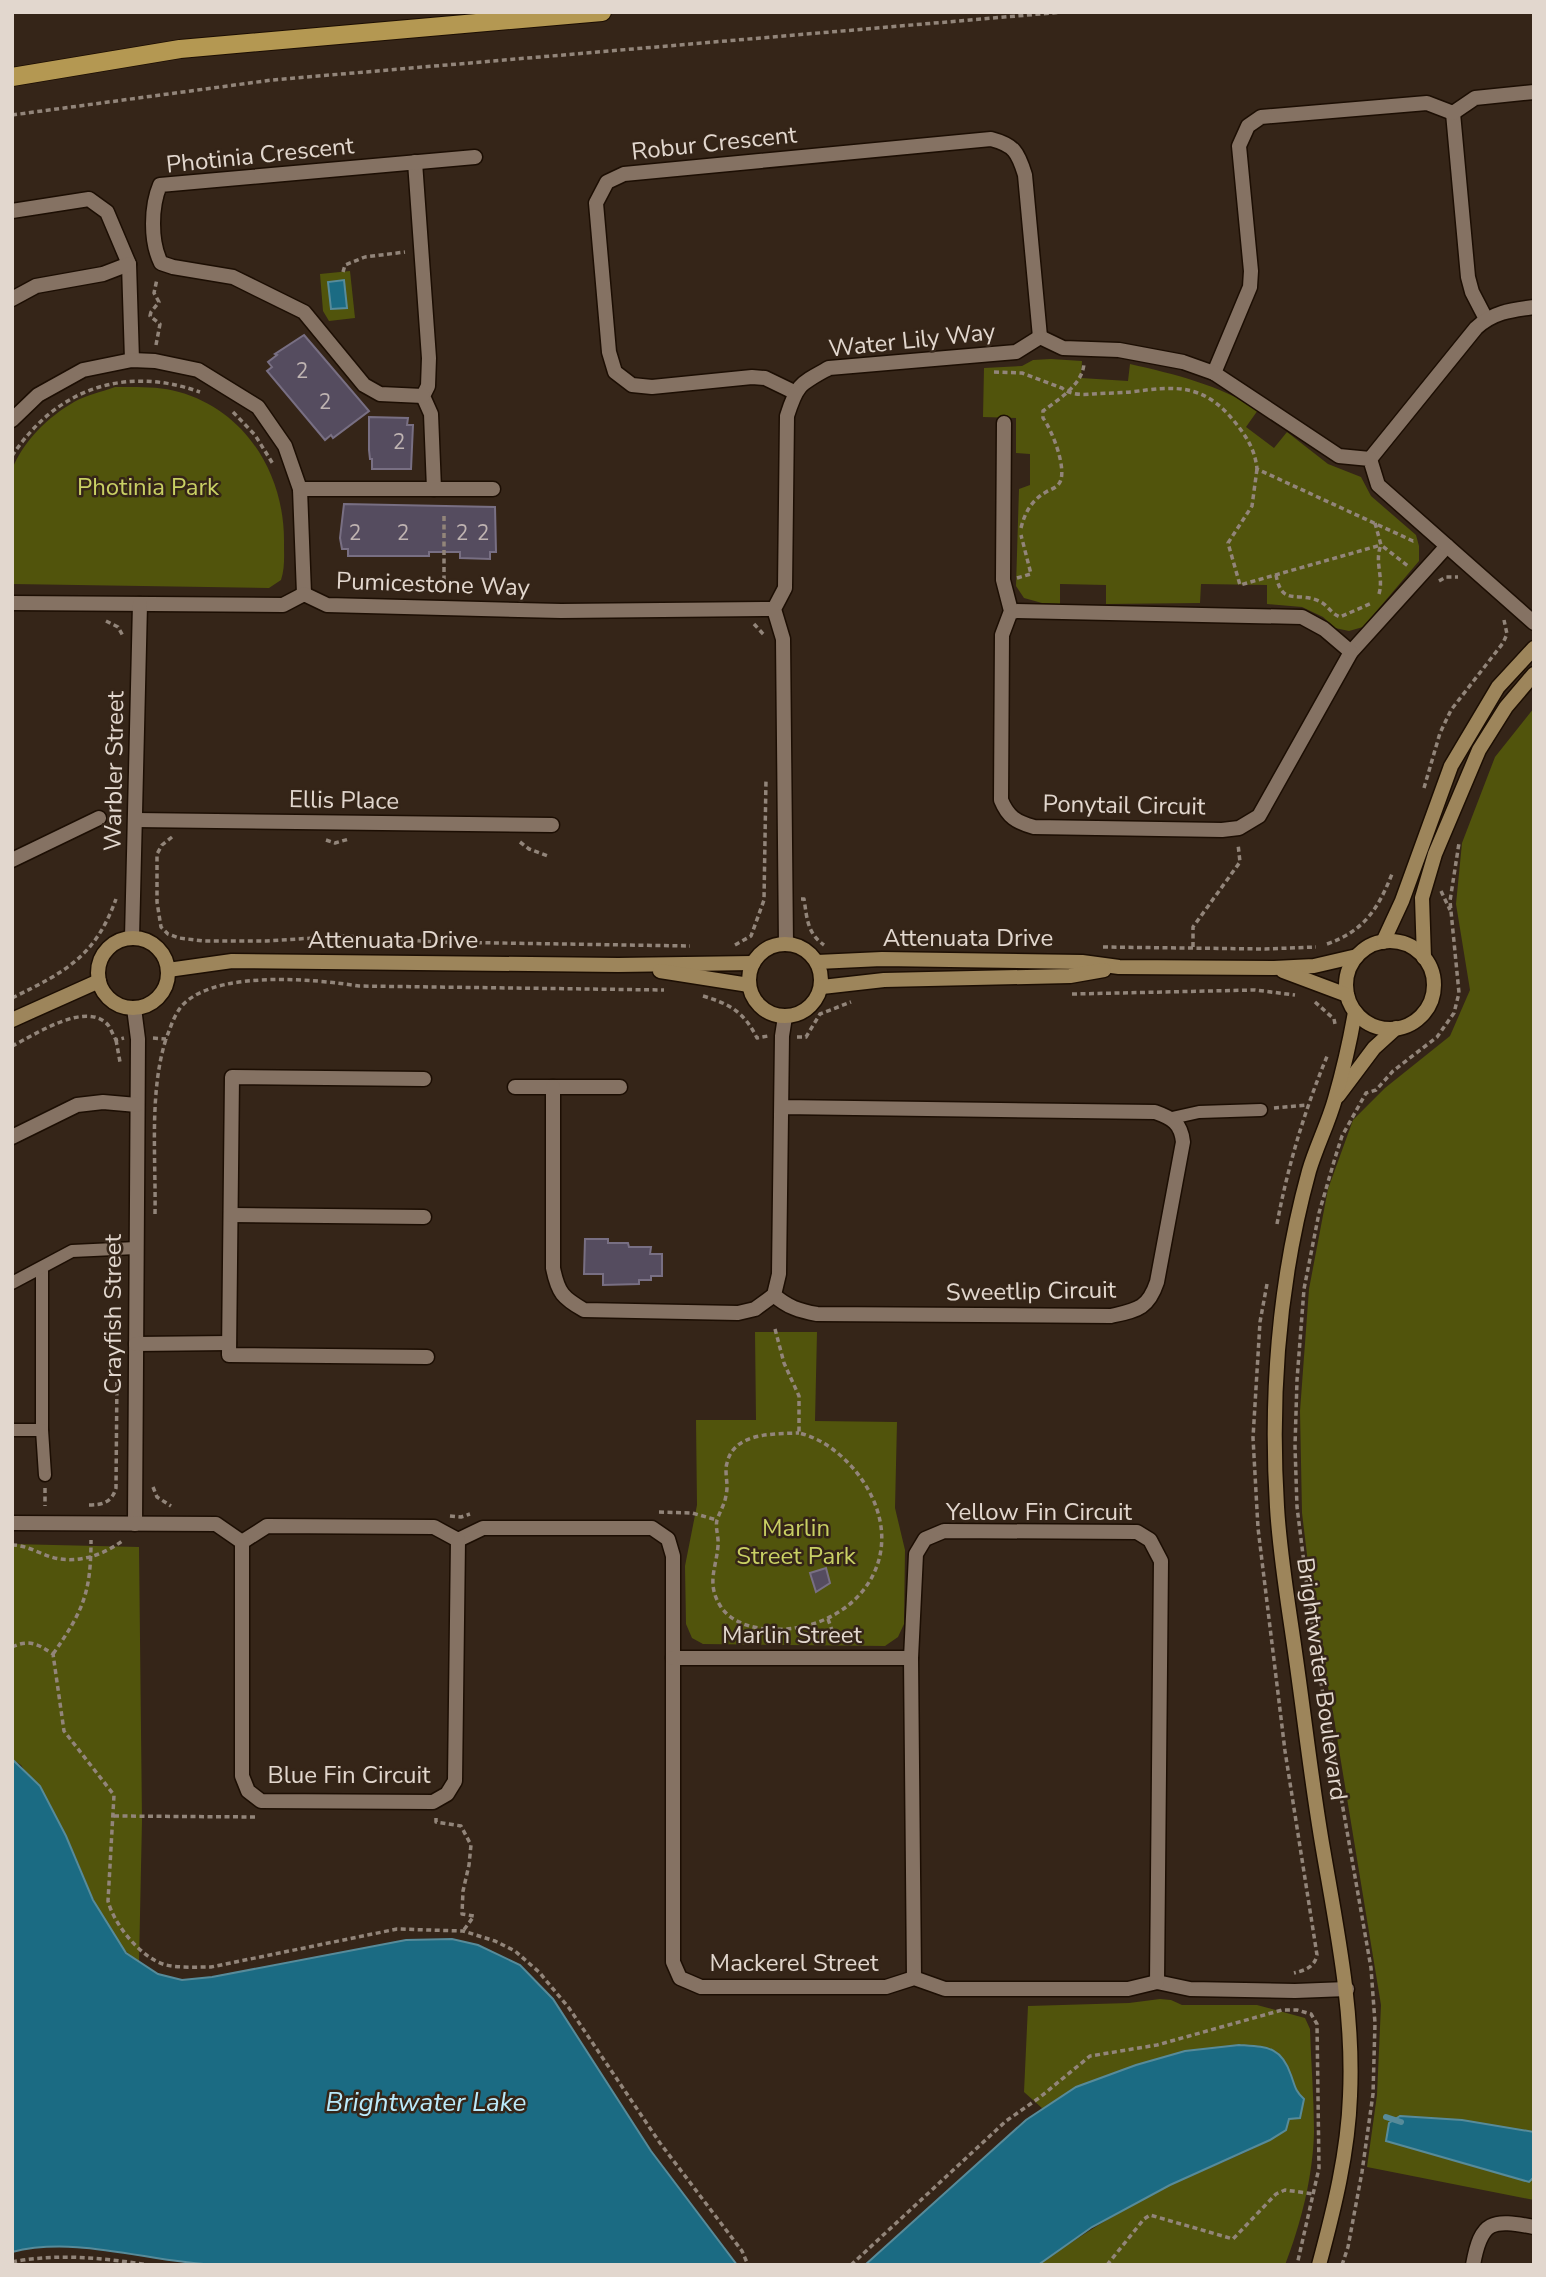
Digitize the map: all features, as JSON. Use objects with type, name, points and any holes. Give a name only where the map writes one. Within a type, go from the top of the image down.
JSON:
[{"type":"main road","points":[[12,77],[180,50],[602,12]]},
{"type":"street","points":[[1453,113],[1475,98],[1534,92]]},
{"type":"street","points":[[1214,373],[1250,286],[1251,271],[1239,146],[1248,126],[1262,117],[1427,103],[1453,113]]},
{"type":"street","points":[[1453,113],[1468,277],[1472,292],[1486,319]]},
{"type":"street","name":"Robur Crescent","points":[[794,392],[765,378],[752,377],[652,387],[632,385],[615,372],[609,352],[596,203],[607,182],[624,174],[991,139],[1008,143],[1020,157],[1025,175],[1040,337]]},
{"type":"street","name":"Photinia Crescent","points":[[161,263],[154,250],[155,198],[160,185],[475,157]]},
{"type":"street","points":[[415,162],[429,362],[428,386],[423,396]]},
{"type":"street","points":[[12,211],[89,200],[107,212],[128,264],[132,360]]},
{"type":"street","points":[[161,263],[233,277],[304,312],[364,385],[380,394],[423,396]]},
{"type":"street","points":[[12,299],[36,286],[103,274],[128,264]]},
{"type":"street","points":[[1370,459],[1486,319],[1506,310],[1534,307]]},
{"type":"street","points":[[1040,337],[1063,348],[1132,352],[1183,362],[1214,373],[1339,456],[1370,459]]},
{"type":"street","name":"Water Lily Way","points":[[794,392],[806,381],[829,369],[1016,352],[1040,337]]},
{"type":"street","points":[[12,420],[38,395],[83,370],[132,360],[155,361],[198,370],[258,407],[285,446],[300,489],[304,594]]},
{"type":"street","points":[[786,944],[783,639],[774,609],[785,588],[787,418],[794,392]]},
{"type":"street","points":[[423,396],[431,414],[434,489]]},
{"type":"street","name":"Ponytail Circuit","points":[[1004,423],[1003,580],[1011,611],[1002,635],[1001,800],[1007,814],[1020,824],[1034,827],[1222,830],[1240,837],[1259,816],[1352,652],[1447,545]]},
{"type":"street","points":[[1370,459],[1378,485],[1534,623]]},
{"type":"street","points":[[300,489],[493,489]]},
{"type":"street","name":"Pumicestone Way","points":[[12,603],[283,605],[304,594],[327,605],[561,611],[774,609]]},
{"type":"street","name":"Warbler Street","points":[[132,939],[140,604]]},
{"type":"street","points":[[1011,611],[1302,617],[1324,629],[1352,652]]},
{"type":"street","points":[[1383,942],[1402,901],[1451,766],[1497,687],[1534,648]]},
{"type":"street","points":[[1424,958],[1422,898],[1440,843],[1479,750],[1506,706],[1534,674]]},
{"type":"street","points":[[13,857],[99,818]]},
{"type":"street","name":"Ellis Place","points":[[136,820],[552,825]]},
{"type":"street","points":[[132,939],[152,944],[160,951],[168,970],[163,991],[155,1000],[134,1008],[114,1002],[106,995],[99,981],[99,965],[111,946],[121,940],[132,939]]},
{"type":"street","points":[[1383,942],[1403,943],[1414,948],[1424,958],[1433,978],[1429,1005],[1421,1016],[1410,1024],[1396,1028],[1374,1026],[1355,1012],[1347,995],[1346,984],[1349,969],[1357,956],[1369,946],[1383,942]]},
{"type":"street","points":[[786,944],[799,946],[817,962],[821,987],[817,999],[808,1009],[798,1015],[785,1017],[772,1015],[761,1008],[752,997],[749,985],[752,963],[761,953],[773,946],[786,944]]},
{"type":"street","name":"Attenuata Drive","points":[[817,962],[883,959],[1082,962],[1119,967],[1274,968],[1314,966],[1357,956]]},
{"type":"street","name":"Attenuata Drive","points":[[168,970],[232,961],[618,965],[752,963]]},
{"type":"street","name":"Attenuata Drive","points":[[618,965],[749,985]]},
{"type":"street","name":"Attenuata Drive","points":[[821,987],[884,980],[1070,976],[1119,967]]},
{"type":"street","name":"Attenuata Drive","points":[[1274,968],[1347,995]]},
{"type":"street","points":[[12,1020],[99,981]]},
{"type":"street","name":"Crayfish Street","points":[[134,1008],[138,1038],[135,1524]]},
{"type":"street","name":"Brightwater Boulevard","points":[[1319,2265],[1336,2203],[1350,2098],[1351,2043],[1347,1989],[1319,1828],[1284,1575],[1277,1509],[1274,1420],[1280,1317],[1292,1244],[1310,1170],[1335,1101],[1355,1012]]},
{"type":"street","points":[[553,1087],[553,1268],[557,1286],[566,1300],[584,1310],[738,1313],[755,1310],[774,1295],[779,1275],[782,1036],[785,1017]]},
{"type":"street","name":"Brightwater Boulevard","points":[[1335,1101],[1374,1048],[1396,1028]]},
{"type":"street","points":[[424,1079],[232,1077],[229,1355],[427,1357]]},
{"type":"street","points":[[515,1087],[620,1087]]},
{"type":"street","points":[[12,1137],[77,1105],[103,1102],[137,1105]]},
{"type":"street","points":[[782,1107],[1154,1112],[1172,1118]]},
{"type":"street","name":"Sweetlip Circuit","points":[[774,1295],[782,1303],[817,1314],[1111,1316],[1134,1311],[1151,1299],[1157,1282],[1184,1142],[1182,1130],[1172,1118]]},
{"type":"street","points":[[231,1214],[424,1217]]},
{"type":"street","points":[[136,1344],[229,1343]]},
{"type":"street","points":[[12,1523],[216,1524],[242,1542],[267,1526],[434,1527],[458,1540]]},
{"type":"street","name":"Mackerel Street","points":[[458,1540],[483,1528],[652,1528],[668,1539],[673,1556],[673,1962],[680,1978],[701,1987],[887,1987],[914,1978],[945,1989],[1128,1989],[1157,1982],[1190,1989],[1347,1989]]},
{"type":"street","name":"Yellow Fin Circuit","points":[[914,1978],[911,1658],[916,1554],[925,1539],[944,1531],[1137,1532],[1150,1540],[1161,1561],[1157,1982]]},
{"type":"street","name":"Blue Fin Circuit","points":[[242,1542],[242,1776],[248,1791],[261,1801],[433,1802],[447,1794],[455,1781],[458,1540]]},
{"type":"street","name":"Marlin Street","points":[[673,1658],[911,1658]]},
{"type":"street","points":[[1473,2265],[1476,2244],[1487,2227],[1504,2221],[1534,2227]]},
{"type":"lane","points":[[1172,1118],[1199,1112],[1261,1110]]},
{"type":"lane","points":[[12,1283],[72,1251],[136,1248]]},
{"type":"lane","points":[[42,1268],[42,1430],[45,1475]]},
{"type":"lane","points":[[12,1430],[42,1430]]},
{"type":"path","points":[[12,115],[272,80],[1062,12]]},
{"type":"path","points":[[344,272],[345,265],[365,257],[421,250]]},
{"type":"path","points":[[154,382],[160,324],[150,316],[159,303],[154,293],[161,263]]},
{"type":"path","points":[[1019,578],[1031,574],[1020,533],[1021,525],[1031,503],[1056,487],[1062,474],[1050,428],[1043,418],[1044,411],[1083,374],[1083,348]]},
{"type":"path","points":[[988,371],[1022,373],[1067,392],[1084,395],[1168,387],[1184,388],[1208,396],[1223,408],[1248,440],[1256,457],[1252,506],[1228,543],[1240,585],[1381,545]]},
{"type":"path","points":[[12,456],[40,421],[66,400],[96,387],[124,381],[154,382],[181,386],[206,395]]},
{"type":"path","points":[[232,411],[255,435],[273,465]]},
{"type":"path","points":[[1257,469],[1413,541],[1418,540],[1426,527]]},
{"type":"path","points":[[444,516],[444,593]]},
{"type":"path","points":[[1375,523],[1381,545],[1410,568]]},
{"type":"path","points":[[1276,575],[1283,593],[1321,601],[1340,617],[1372,603],[1378,597],[1381,578],[1377,555],[1381,545]]},
{"type":"path","points":[[1435,583],[1446,577],[1457,576],[1465,582]]},
{"type":"path","points":[[1420,799],[1440,733],[1451,710],[1503,643],[1507,634],[1502,615]]},
{"type":"path","points":[[754,621],[754,626],[764,634],[768,643]]},
{"type":"path","points":[[733,946],[741,944],[751,936],[764,900],[766,775]]},
{"type":"path","points":[[1342,2265],[1362,2172],[1373,2094],[1375,2023],[1371,1968],[1317,1660],[1297,1507],[1295,1433],[1304,1289],[1319,1213],[1342,1136],[1366,1093],[1376,1090],[1393,1071],[1431,1043],[1454,1013],[1459,993],[1450,901],[1462,832]]},
{"type":"path","points":[[179,836],[172,837],[162,845],[157,855],[157,890],[161,927],[168,934],[179,938],[204,942],[344,936],[436,942],[665,944],[695,947]]},
{"type":"path","points":[[317,837],[335,843],[360,837]]},
{"type":"path","points":[[1192,966],[1193,927],[1240,862],[1240,837],[1229,843]]},
{"type":"path","points":[[513,839],[548,856]]},
{"type":"path","points":[[1098,947],[1319,947],[1344,938],[1361,926],[1380,903],[1396,864]]},
{"type":"path","points":[[785,901],[804,899],[807,921],[814,938],[831,947]]},
{"type":"path","points":[[155,1223],[159,1065],[166,1038],[177,1014],[187,1001],[210,988],[265,980],[335,982],[359,986],[667,990]]},
{"type":"path","points":[[1064,994],[1255,990],[1300,996]]},
{"type":"path","points":[[691,992],[717,1000],[736,1010],[748,1020],[757,1038],[764,1036]]},
{"type":"path","points":[[1311,999],[1334,1019],[1335,1027]]},
{"type":"path","points":[[799,1037],[806,1037],[820,1014],[858,1000]]},
{"type":"path","points":[[12,1046],[67,1018],[91,1017],[107,1024],[116,1040],[121,1073]]},
{"type":"path","points":[[116,1040],[122,1038]]},
{"type":"path","points":[[157,1038],[166,1038]]},
{"type":"path","points":[[1276,1230],[1283,1191],[1307,1105],[1331,1047]]},
{"type":"path","points":[[1261,1110],[1307,1105]]},
{"type":"path","points":[[1267,1283],[1260,1322],[1253,1438],[1258,1528],[1285,1751],[1317,1955],[1316,1962],[1309,1969],[1293,1973],[1297,2010]]},
{"type":"path","points":[[775,1329],[784,1363],[799,1396],[799,1433]]},
{"type":"path","points":[[79,1505],[102,1505],[114,1495],[118,1369]]},
{"type":"path","points":[[799,1433],[821,1442],[857,1472],[879,1510],[883,1531],[882,1548],[876,1572],[864,1590],[850,1604],[828,1619],[795,1629],[752,1628],[734,1619],[722,1608],[712,1578],[718,1548],[717,1520],[727,1491],[726,1466],[734,1448],[757,1436],[799,1433]]},
{"type":"path","points":[[152,1485],[162,1502],[177,1508]]},
{"type":"path","points":[[34,1506],[57,1505]]},
{"type":"path","points":[[442,1512],[461,1517],[479,1511]]},
{"type":"path","points":[[652,1512],[692,1513],[717,1520]]},
{"type":"path","points":[[91,1537],[91,1557],[84,1603],[77,1620],[53,1654],[64,1731],[114,1795],[108,1901],[111,1915],[134,1945],[163,1964],[211,1967],[397,1929],[463,1931],[495,1941],[515,1951],[547,1981],[569,2008],[660,2143],[742,2250],[748,2265]]},
{"type":"path","points":[[12,1545],[60,1559],[91,1557],[113,1548],[123,1540]]},
{"type":"path","points":[[828,1619],[833,1633],[832,1658]]},
{"type":"path","points":[[12,1647],[21,1643],[37,1643],[53,1654]]},
{"type":"path","points":[[433,1802],[436,1822],[461,1826],[471,1845],[463,1891],[463,1914],[474,1916],[463,1931]]},
{"type":"path","points":[[114,1816],[265,1817]]},
{"type":"path","points":[[851,2265],[1006,2121],[1040,2098],[1090,2056],[1157,2045],[1282,2010],[1311,2014],[1317,2024],[1319,2168],[1297,2265]]},
{"type":"path","points":[[1107,2265],[1150,2215],[1233,2239],[1276,2194],[1285,2190],[1314,2194]]},
{"type":"path","points":[[12,2262],[43,2256],[105,2258],[149,2265]]},
{"type":"green space","points":[[350,271],[355,318],[329,321],[323,311],[320,274]]},
{"type":"green space","points":[[1033,360],[1082,361],[1081,378],[1128,381],[1130,364],[1196,381],[1243,401],[1258,410],[1246,427],[1274,448],[1287,432],[1328,464],[1361,477],[1371,496],[1416,535],[1419,561],[1363,627],[1349,631],[1335,628],[1323,617],[1302,607],[1267,604],[1267,585],[1201,584],[1200,603],[1106,604],[1106,585],[1060,584],[1060,604],[1024,598],[1016,586],[1019,489],[1030,485],[1030,454],[1016,453],[1016,418],[983,417],[984,368],[1022,366]]},
{"type":"green space","name":"Photinia Park","points":[[115,387],[155,388],[179,392],[203,401],[242,430],[257,449],[278,494],[284,543],[281,580],[269,588],[12,584],[12,470],[17,459],[37,431],[64,408]]},
{"type":"green space","points":[[1534,708],[1534,2200],[1367,2167],[1377,2095],[1381,2005],[1333,1713],[1315,1621],[1302,1513],[1300,1411],[1309,1289],[1328,1189],[1353,1120],[1385,1088],[1450,1036],[1470,990],[1456,904],[1462,843],[1495,757]]},
{"type":"green space","name":"Marlin Street Park","points":[[755,1332],[817,1332],[815,1421],[897,1422],[895,1508],[905,1550],[904,1624],[898,1637],[885,1646],[703,1644],[692,1638],[686,1624],[685,1566],[697,1505],[696,1420],[756,1420]]},
{"type":"green space","points":[[12,1544],[139,1547],[142,1820],[139,1963],[114,1937],[96,1905],[62,1829],[21,1765],[12,1759]]},
{"type":"green space","points":[[1160,1999],[1182,2005],[1257,2005],[1305,2018],[1310,2029],[1313,2149],[1305,2200],[1285,2265],[1038,2265],[1151,2195],[1258,2146],[1286,2130],[1296,2091],[1291,2073],[1136,2065],[1076,2087],[1043,2109],[1024,2092],[1028,2006],[1129,2003]]},
{"type":"water","points":[[344,280],[347,308],[331,309],[328,282]]},
{"type":"water","name":"Brightwater Lake","points":[[12,1759],[40,1786],[66,1836],[93,1900],[126,1953],[158,1974],[182,1980],[212,1977],[406,1940],[452,1939],[478,1945],[520,1965],[553,1999],[651,2151],[737,2265],[217,2265],[89,2248],[37,2248],[12,2252]]},
{"type":"water","points":[[1239,2045],[1265,2048],[1278,2053],[1304,2099],[1300,2118],[1289,2119],[1286,2130],[1270,2140],[1170,2185],[1092,2227],[1038,2265],[865,2265],[1026,2120],[1076,2087],[1185,2051]]},
{"type":"water","points":[[1400,2116],[1462,2120],[1534,2132],[1534,2177],[1529,2182],[1386,2141],[1389,2123]]},
{"type":"building","points":[[304,335],[369,411],[333,438],[331,435],[325,440],[267,371],[272,367],[268,362],[277,355],[275,354]]},
{"type":"building","points":[[369,417],[408,418],[407,425],[413,425],[411,469],[372,469]]},
{"type":"building","points":[[344,504],[495,507],[496,552],[490,552],[490,559],[460,558],[460,552],[429,552],[429,556],[348,556],[348,549],[342,549],[340,538]]},
{"type":"building","points":[[585,1239],[608,1239],[608,1243],[628,1243],[629,1247],[651,1247],[650,1254],[662,1254],[662,1276],[639,1280],[639,1284],[603,1285],[603,1274],[584,1274]]},
{"type":"building","points":[[826,1568],[830,1583],[816,1592],[810,1573]]},
{"type":"waterway","points":[[1386,2117],[1401,2122]]}]
